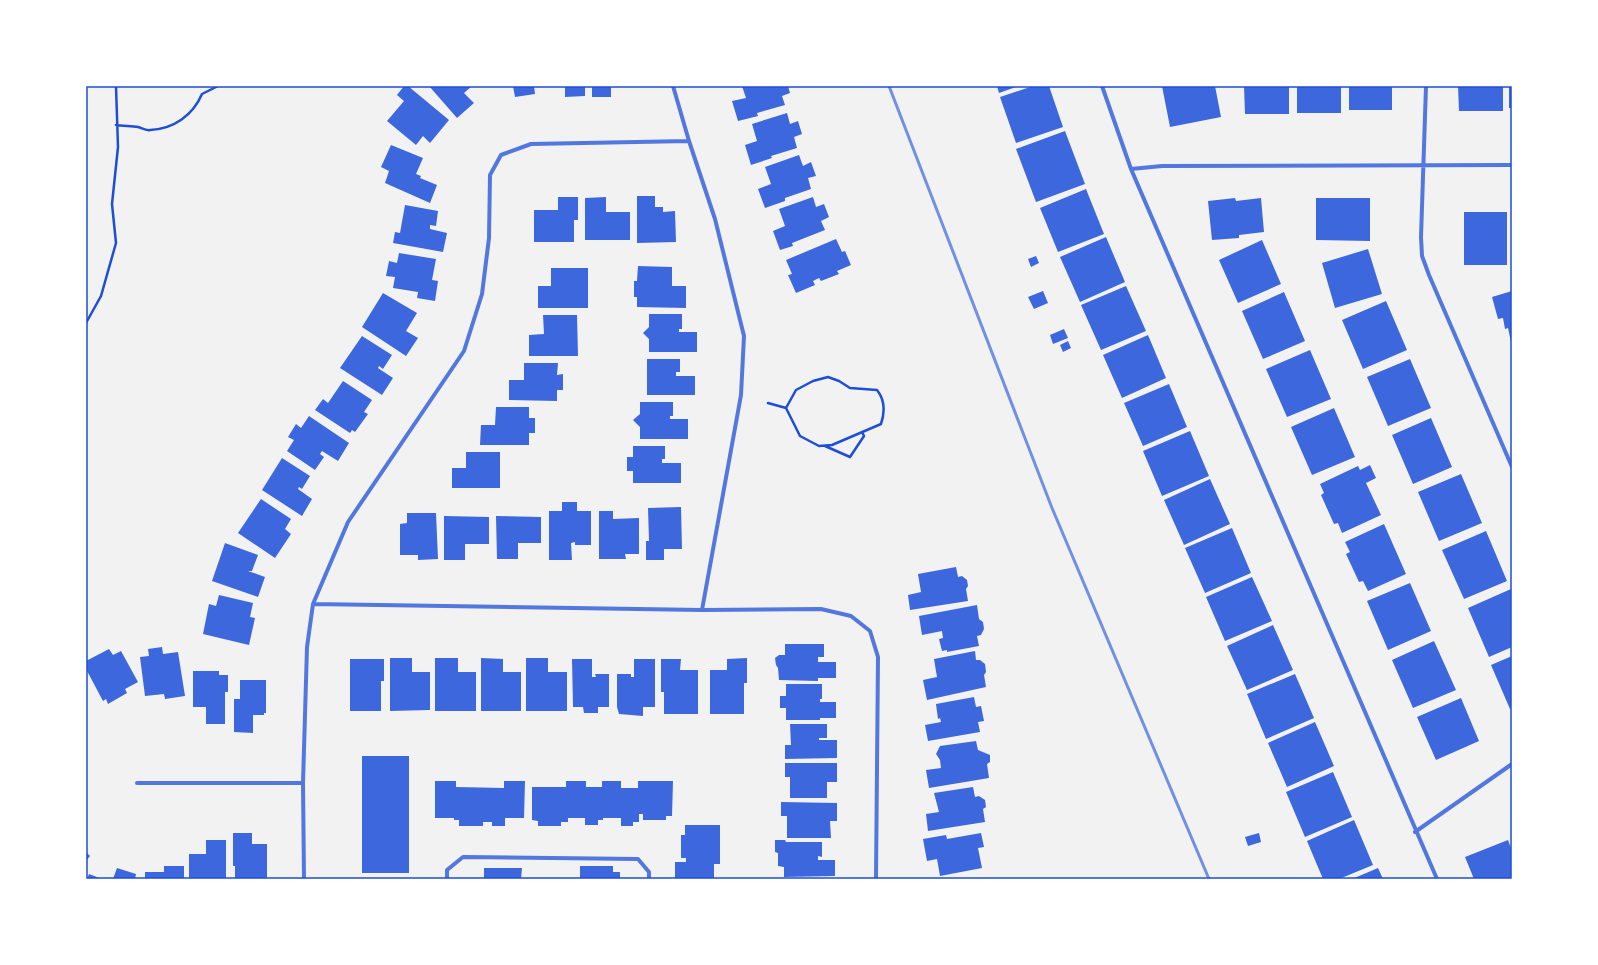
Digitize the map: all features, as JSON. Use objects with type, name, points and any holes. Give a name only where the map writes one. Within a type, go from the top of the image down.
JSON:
[{"type":"street","points":[[673,86],[689,141],[715,219],[744,336],[741,396],[702,610]]},
{"type":"street","points":[[1102,86],[1131,169],[1436,879]]},
{"type":"street","points":[[1426,86],[1422,197],[1422,256],[1512,467]]},
{"type":"street","points":[[304,879],[303,783],[307,647],[313,604],[348,522],[464,350],[482,294],[489,238],[490,175],[501,155],[532,144],[689,141]]},
{"type":"street","points":[[1131,169],[1162,166],[1512,166]]},
{"type":"street","points":[[313,604],[702,610],[821,609],[851,616],[870,631],[878,657],[876,879]]},
{"type":"street","points":[[1415,832],[1512,764]]},
{"type":"street","points":[[137,783],[303,783]]},
{"type":"street","points":[[447,879],[447,870],[463,857],[638,859],[649,872],[649,879]]},
{"type":"path","points":[[86,323],[101,296],[116,242],[112,204],[118,147],[116,125],[116,86]]},
{"type":"path","points":[[116,125],[137,127],[149,131],[169,126],[190,114],[198,105],[202,94],[218,86]]},
{"type":"path","points":[[768,403],[786,408],[800,436],[819,446],[824,446],[832,445],[881,424],[883,397],[877,390],[850,388],[839,381],[828,377],[812,381],[796,390],[786,408]]},
{"type":"path","points":[[824,446],[850,457],[864,436],[862,432]]},
{"type":"building","points":[[404,86],[408,86],[449,120],[430,143],[423,136],[416,145],[387,121],[404,101],[397,95]]},
{"type":"building","points":[[429,86],[472,86],[464,93],[474,103],[457,118]]},
{"type":"building","points":[[513,86],[534,86],[535,94],[515,97]]},
{"type":"building","points":[[565,86],[585,86],[585,96],[565,97]]},
{"type":"building","points":[[592,86],[611,86],[611,97],[592,97]]},
{"type":"building","points":[[742,86],[788,86],[790,93],[782,96],[785,105],[757,113],[758,116],[738,121],[732,101],[746,98]]},
{"type":"building","points":[[997,86],[1019,86],[999,93]]},
{"type":"building","points":[[1033,86],[1049,86],[1063,127],[1016,143],[1000,97]]},
{"type":"building","points":[[1162,86],[1215,86],[1221,117],[1170,127]]},
{"type":"building","points":[[1244,86],[1289,86],[1289,114],[1245,114]]},
{"type":"building","points":[[1297,86],[1341,86],[1341,113],[1297,113]]},
{"type":"building","points":[[1349,86],[1392,86],[1392,110],[1349,110]]},
{"type":"building","points":[[1458,86],[1503,86],[1503,111],[1459,111]]},
{"type":"building","points":[[1509,86],[1512,86],[1512,108],[1509,108]]},
{"type":"building","points":[[787,113],[790,124],[798,121],[802,134],[794,137],[797,148],[771,156],[772,158],[751,165],[745,145],[757,141],[752,124]]},
{"type":"building","points":[[1065,131],[1085,184],[1036,202],[1016,149]]},
{"type":"building","points":[[391,145],[423,158],[416,174],[421,176],[420,178],[437,185],[430,203],[385,183],[389,171],[381,167]]},
{"type":"building","points":[[799,155],[803,166],[811,162],[816,176],[808,178],[811,189],[785,198],[785,201],[765,208],[758,189],[771,184],[765,167]]},
{"type":"building","points":[[1086,189],[1104,234],[1058,252],[1040,208]]},
{"type":"building","points":[[637,196],[655,196],[655,207],[663,207],[663,212],[675,211],[676,242],[637,243]]},
{"type":"building","points":[[558,197],[578,197],[578,220],[574,220],[574,242],[534,242],[534,210],[558,210]]},
{"type":"building","points":[[606,197],[606,212],[630,212],[630,240],[585,240],[585,198]]},
{"type":"building","points":[[813,197],[816,207],[824,204],[829,217],[821,221],[825,230],[792,243],[793,246],[780,250],[773,231],[785,226],[779,209]]},
{"type":"building","points":[[1235,198],[1236,201],[1261,198],[1264,232],[1239,235],[1239,238],[1212,240],[1208,201]]},
{"type":"building","points":[[1316,198],[1370,198],[1370,241],[1316,240]]},
{"type":"building","points":[[405,205],[438,211],[436,226],[430,225],[430,229],[447,233],[443,252],[393,243],[395,232],[400,233]]},
{"type":"building","points":[[1464,212],[1507,212],[1507,265],[1464,265]]},
{"type":"building","points":[[1106,237],[1125,282],[1080,302],[1060,257]]},
{"type":"building","points":[[836,239],[842,252],[845,251],[851,265],[837,271],[839,274],[821,281],[819,278],[813,281],[815,285],[796,293],[788,275],[792,274],[786,260]]},
{"type":"building","points":[[1262,240],[1281,284],[1238,303],[1219,260]]},
{"type":"building","points":[[1368,249],[1382,294],[1335,308],[1322,263]]},
{"type":"building","points":[[399,253],[436,259],[432,280],[438,281],[435,301],[417,298],[418,292],[393,288],[395,277],[386,276],[389,261],[397,263]]},
{"type":"building","points":[[1036,256],[1039,263],[1031,267],[1028,259]]},
{"type":"building","points":[[638,266],[672,267],[672,286],[686,286],[686,308],[637,307],[637,297],[634,297],[634,281],[637,281]]},
{"type":"building","points":[[551,268],[588,268],[588,308],[538,308],[538,286],[551,286]]},
{"type":"building","points":[[1126,286],[1146,331],[1101,350],[1081,305]]},
{"type":"building","points":[[1043,291],[1048,303],[1034,309],[1028,297]]},
{"type":"building","points":[[1512,291],[1511,342],[1508,328],[1505,329],[1503,318],[1498,319],[1492,297]]},
{"type":"building","points":[[1284,292],[1305,341],[1263,359],[1242,311]]},
{"type":"building","points":[[383,293],[417,313],[406,331],[418,338],[406,356],[362,327]]},
{"type":"building","points":[[1386,301],[1407,350],[1363,369],[1342,320]]},
{"type":"building","points":[[649,314],[682,314],[682,329],[679,329],[679,332],[697,332],[697,352],[649,352],[649,339],[643,333],[649,327]]},
{"type":"building","points":[[543,315],[577,315],[578,356],[529,356],[529,335],[544,334]]},
{"type":"building","points":[[1064,329],[1068,338],[1053,344],[1050,335]]},
{"type":"building","points":[[1148,335],[1166,378],[1122,398],[1103,355]]},
{"type":"building","points":[[362,336],[392,355],[383,369],[379,366],[378,368],[393,378],[382,395],[340,368]]},
{"type":"building","points":[[1068,341],[1071,348],[1063,352],[1060,345]]},
{"type":"building","points":[[1310,350],[1331,399],[1287,417],[1266,369]]},
{"type":"building","points":[[647,359],[680,359],[680,372],[676,372],[676,376],[695,376],[695,395],[647,395]]},
{"type":"building","points":[[1410,359],[1431,408],[1388,426],[1367,377]]},
{"type":"building","points":[[524,363],[558,363],[557,375],[563,374],[563,390],[557,390],[557,401],[509,400],[509,380],[524,380]]},
{"type":"building","points":[[343,381],[372,400],[364,412],[368,414],[355,432],[352,430],[350,433],[315,410],[323,399],[328,403]]},
{"type":"building","points":[[1169,384],[1187,427],[1143,446],[1124,403]]},
{"type":"building","points":[[640,402],[673,402],[673,416],[670,416],[670,419],[688,419],[688,439],[640,439],[640,427],[633,420],[640,414]]},
{"type":"building","points":[[496,407],[529,407],[529,418],[535,418],[535,433],[529,433],[529,445],[480,445],[481,425],[495,425]]},
{"type":"building","points":[[1334,408],[1355,457],[1312,475],[1291,427]]},
{"type":"building","points":[[309,416],[349,443],[338,461],[322,451],[320,454],[324,457],[315,470],[287,451],[294,440],[288,437],[296,424],[301,428]]},
{"type":"building","points":[[1431,418],[1452,467],[1413,484],[1392,435]]},
{"type":"building","points":[[1190,431],[1209,476],[1162,496],[1143,451]]},
{"type":"building","points":[[633,446],[665,446],[665,459],[662,459],[662,463],[681,463],[681,483],[633,483],[633,471],[627,471],[627,457],[633,457]]},
{"type":"building","points":[[466,452],[500,452],[500,488],[452,488],[452,468],[466,468]]},
{"type":"building","points":[[282,458],[310,476],[302,489],[299,487],[298,489],[312,499],[302,516],[262,490]]},
{"type":"building","points":[[1370,465],[1376,478],[1366,483],[1381,515],[1342,533],[1338,523],[1334,524],[1321,495],[1324,493],[1320,484],[1358,466],[1360,470]]},
{"type":"building","points":[[1461,474],[1482,523],[1439,541],[1418,492]]},
{"type":"building","points":[[1210,479],[1230,524],[1184,545],[1164,500]]},
{"type":"building","points":[[261,499],[291,519],[285,529],[291,534],[275,558],[238,533]]},
{"type":"building","points":[[562,502],[577,502],[577,511],[591,511],[591,545],[575,545],[575,542],[571,543],[572,560],[549,560],[549,511],[562,511]]},
{"type":"building","points":[[681,507],[682,549],[664,549],[664,560],[646,560],[646,541],[649,541],[648,508]]},
{"type":"building","points":[[599,511],[613,511],[613,519],[639,518],[639,554],[625,554],[626,559],[599,559]]},
{"type":"building","points":[[407,513],[436,513],[438,559],[418,560],[418,555],[400,555],[400,524],[407,523]]},
{"type":"building","points":[[444,516],[489,517],[489,544],[465,544],[465,560],[444,560]]},
{"type":"building","points":[[496,516],[541,517],[541,543],[518,543],[518,559],[497,559]]},
{"type":"building","points":[[1384,524],[1406,574],[1368,591],[1363,581],[1359,582],[1346,554],[1350,552],[1345,542]]},
{"type":"building","points":[[1232,528],[1251,573],[1205,593],[1185,548]]},
{"type":"building","points":[[1486,531],[1507,581],[1464,599],[1442,550]]},
{"type":"building","points":[[225,543],[258,555],[252,571],[248,571],[265,577],[258,597],[212,581]]},
{"type":"building","points":[[956,567],[958,577],[962,576],[967,580],[968,586],[966,589],[968,601],[910,610],[908,595],[921,592],[918,574]]},
{"type":"building","points":[[1252,577],[1272,621],[1225,641],[1206,597]]},
{"type":"building","points":[[1410,583],[1431,631],[1388,650],[1367,601]]},
{"type":"building","points":[[1511,589],[1512,647],[1489,657],[1468,608]]},
{"type":"building","points":[[219,595],[253,603],[250,617],[255,618],[249,645],[203,634],[209,604],[216,606]]},
{"type":"building","points":[[977,605],[979,619],[983,622],[984,629],[981,635],[977,636],[979,646],[947,652],[947,650],[942,651],[939,639],[943,638],[942,631],[922,635],[919,616]]},
{"type":"building","points":[[1273,625],[1293,670],[1247,690],[1227,646]]},
{"type":"building","points":[[1434,641],[1456,690],[1413,708],[1392,660]]},
{"type":"building","points":[[785,644],[824,644],[824,657],[818,657],[818,662],[836,662],[836,678],[818,678],[818,681],[779,680],[775,658],[779,655],[785,655]]},
{"type":"building","points":[[162,647],[163,654],[178,652],[185,696],[165,699],[164,694],[145,696],[140,657],[149,656],[148,649]]},
{"type":"building","points":[[109,649],[113,655],[121,651],[138,682],[125,689],[127,693],[108,704],[106,699],[103,701],[86,669],[86,661]]},
{"type":"building","points":[[975,651],[976,660],[980,660],[985,664],[986,672],[984,675],[986,687],[927,700],[923,680],[937,677],[934,659]]},
{"type":"building","points":[[1512,656],[1512,708],[1510,709],[1491,665]]},
{"type":"building","points":[[390,658],[412,658],[412,672],[430,672],[430,710],[390,711]]},
{"type":"building","points":[[435,658],[458,658],[458,672],[476,672],[476,711],[435,711]]},
{"type":"building","points":[[481,658],[503,659],[503,672],[521,672],[521,711],[481,711]]},
{"type":"building","points":[[526,658],[548,658],[548,672],[567,672],[567,711],[526,711]]},
{"type":"building","points":[[747,658],[747,683],[744,683],[744,714],[710,714],[710,670],[727,670],[727,659]]},
{"type":"building","points":[[350,659],[384,659],[384,681],[381,681],[381,711],[350,711]]},
{"type":"building","points":[[572,659],[592,659],[592,677],[596,677],[595,674],[609,674],[609,707],[598,707],[598,713],[584,713],[583,707],[573,707]]},
{"type":"building","points":[[634,659],[655,659],[655,707],[643,707],[643,716],[619,714],[617,707],[617,674],[631,674],[631,677],[634,677]]},
{"type":"building","points":[[661,659],[681,659],[680,670],[698,670],[698,714],[664,714],[664,692],[661,692]]},
{"type":"building","points":[[193,671],[219,671],[219,675],[228,675],[228,692],[225,692],[225,724],[206,724],[206,707],[193,707]]},
{"type":"building","points":[[1295,674],[1314,718],[1266,739],[1247,694]]},
{"type":"building","points":[[240,680],[266,680],[266,713],[264,713],[264,715],[253,715],[253,733],[234,732],[234,699],[240,699]]},
{"type":"building","points":[[786,684],[822,684],[822,699],[820,699],[820,702],[836,702],[836,718],[820,718],[820,720],[786,720],[786,708],[780,708],[780,696],[786,696]]},
{"type":"building","points":[[974,697],[976,707],[981,706],[984,721],[978,722],[980,732],[928,741],[925,725],[941,722],[940,718],[938,719],[936,704]]},
{"type":"building","points":[[1461,698],[1479,741],[1436,760],[1417,717]]},
{"type":"building","points":[[1315,722],[1334,766],[1287,787],[1268,743]]},
{"type":"building","points":[[790,724],[827,724],[827,738],[819,738],[819,740],[837,740],[837,758],[785,759],[785,745],[791,745]]},
{"type":"building","points":[[976,741],[978,750],[990,755],[990,762],[987,764],[989,778],[929,788],[926,770],[941,768],[940,760],[936,754],[940,746]]},
{"type":"building","points":[[362,756],[409,756],[409,873],[362,873]]},
{"type":"building","points":[[785,763],[837,763],[837,782],[827,782],[827,798],[790,798],[790,777],[785,777]]},
{"type":"building","points":[[1333,772],[1352,817],[1305,837],[1286,792]]},
{"type":"building","points":[[435,781],[456,781],[456,787],[504,788],[504,781],[525,781],[524,818],[505,818],[505,826],[492,826],[492,822],[483,822],[483,826],[459,826],[459,820],[454,820],[454,818],[435,818]]},
{"type":"building","points":[[566,781],[586,781],[586,787],[602,787],[602,781],[621,781],[621,788],[638,788],[638,781],[673,781],[672,816],[666,816],[666,820],[643,820],[643,814],[639,814],[639,822],[633,822],[633,826],[621,826],[621,818],[603,818],[603,820],[598,820],[598,825],[585,825],[585,818],[568,818],[568,822],[561,822],[561,826],[538,826],[538,821],[532,820],[532,787],[566,787]]},
{"type":"building","points":[[973,787],[975,797],[979,796],[985,800],[986,807],[983,809],[985,822],[928,831],[926,814],[939,812],[934,793]]},
{"type":"building","points":[[781,802],[837,803],[837,821],[830,821],[831,838],[787,838],[787,816],[781,816]]},
{"type":"building","points":[[1354,820],[1373,865],[1339,879],[1323,879],[1307,841]]},
{"type":"building","points":[[685,825],[720,825],[720,864],[714,864],[714,879],[675,879],[675,862],[686,862],[686,858],[681,858],[681,835],[685,835]]},
{"type":"building","points":[[233,833],[252,833],[252,844],[267,844],[267,879],[235,879],[235,866],[233,866]]},
{"type":"building","points":[[981,833],[984,847],[978,848],[982,868],[940,876],[937,859],[927,861],[923,839],[946,835],[947,839]]},
{"type":"building","points":[[1259,833],[1261,842],[1248,846],[1245,837]]},
{"type":"building","points":[[206,840],[226,840],[226,879],[189,879],[189,854],[206,854]]},
{"type":"building","points":[[775,840],[785,840],[786,842],[822,842],[822,857],[818,856],[818,860],[835,860],[835,876],[784,877],[784,867],[778,866],[778,853],[775,852]]},
{"type":"building","points":[[1508,840],[1512,851],[1512,879],[1474,879],[1465,857]]},
{"type":"building","points":[[86,852],[90,856],[86,861]]},
{"type":"building","points":[[164,866],[184,866],[184,879],[145,879],[145,872],[164,872]]},
{"type":"building","points":[[580,866],[613,866],[613,872],[620,872],[620,879],[580,879]]},
{"type":"building","points":[[117,868],[136,874],[135,879],[113,879]]},
{"type":"building","points":[[484,868],[522,868],[521,879],[484,879]]},
{"type":"building","points":[[1378,868],[1383,879],[1352,879]]},
{"type":"building","points":[[89,874],[102,879],[87,879]]},
{"type":"railway","points":[[889,86],[1052,508],[1209,879]]}]
